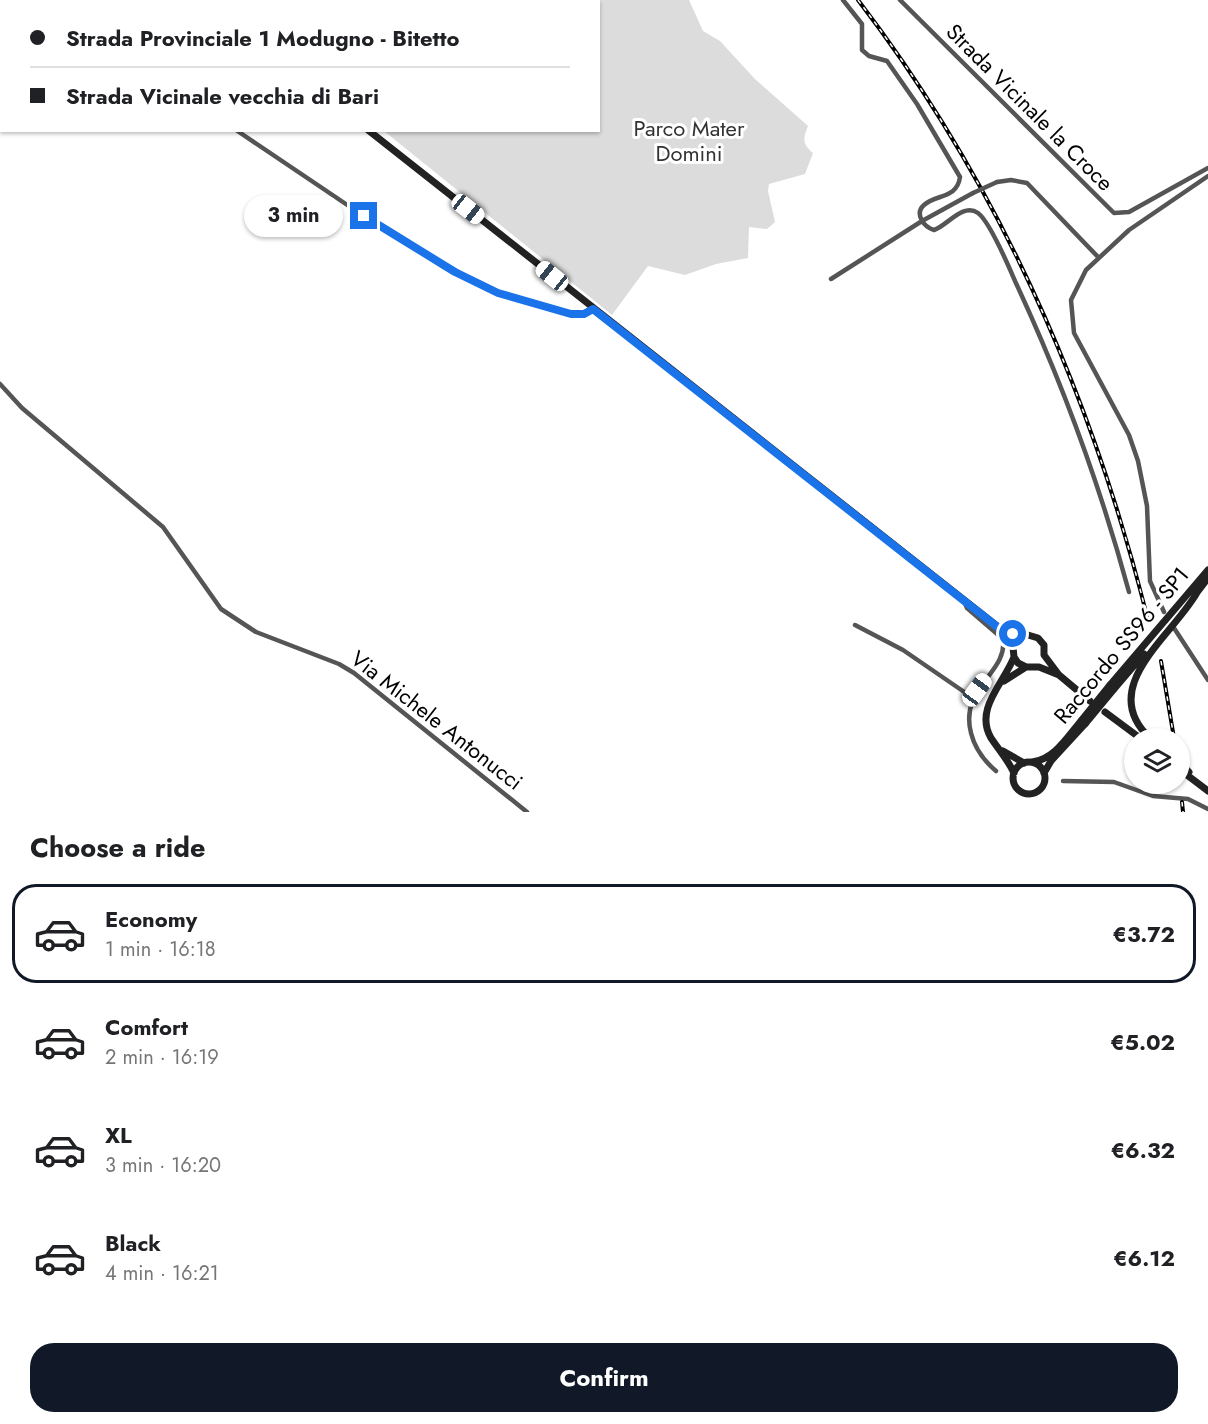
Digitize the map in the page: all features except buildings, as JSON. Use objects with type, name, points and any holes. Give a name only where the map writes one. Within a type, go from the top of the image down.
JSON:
[{"type":"main road","points":[[371,132],[1000,629],[1013,647],[1014,657],[1018,663],[1026,667]]},
{"type":"main road","name":"Raccordo SS96 - SP1","points":[[1063,746],[1208,570]]},
{"type":"main road","name":"Raccordo SS96 - SP1","points":[[1112,687],[1208,579]]},
{"type":"main road","points":[[1141,728],[1134,714],[1132,694],[1134,683],[1142,664],[1192,604],[1199,589]]},
{"type":"main road","points":[[1000,629],[1022,637],[1031,635],[1038,638],[1044,645],[1044,655],[1059,675],[1090,700]]},
{"type":"main road","points":[[1013,647],[1022,637]]},
{"type":"main road","points":[[1035,666],[1044,655]]},
{"type":"main road","points":[[1014,657],[989,703],[986,721],[991,738],[1002,751],[1014,773],[1017,788],[1030,794],[1042,787],[1044,773],[1063,746]]},
{"type":"main road","points":[[1002,682],[1026,667],[1035,666],[1059,675]]},
{"type":"main road","points":[[1105,712],[1127,728]]},
{"type":"main road","points":[[1014,773],[1027,762],[1047,758],[1063,746]]},
{"type":"main road","points":[[1002,751],[1039,765],[1044,773]]},
{"type":"main road","points":[[1190,774],[1198,784]]},
{"type":"main road","points":[[1190,778],[1208,791]]},
{"type":"street","points":[[843,0],[862,24],[862,50],[869,56],[887,61],[921,111],[960,177],[959,184],[950,192],[940,199],[928,202],[921,209],[922,221],[927,228],[934,230],[960,213],[974,212],[981,216],[1002,252],[1052,360],[1077,424],[1115,539],[1129,592]]},
{"type":"street","name":"Strada Vicinale la Croce","points":[[900,0],[1114,213],[1129,212],[1208,168]]},
{"type":"street","points":[[239,132],[380,226],[487,289],[523,302],[571,314],[584,314],[593,309]]},
{"type":"street","points":[[1164,612],[1150,581],[1147,506],[1138,461],[1130,435],[1081,349],[1071,322],[1071,300],[1086,270],[1129,230],[1208,176]]},
{"type":"street","points":[[831,279],[922,221],[973,193],[997,182],[1011,180],[1027,183],[1099,258]]},
{"type":"street","name":"Via Michele Antonucci","points":[[0,384],[22,408],[163,527],[221,609],[256,632],[339,664],[354,673],[527,812]]},
{"type":"street","points":[[963,599],[967,608],[1000,635],[1004,645],[1002,657],[973,698],[969,711],[973,742],[978,753],[996,771]]},
{"type":"street","points":[[855,625],[903,650],[973,698]]},
{"type":"street","points":[[1174,628],[1208,680]]},
{"type":"street","points":[[1063,781],[1114,782],[1153,796],[1188,799],[1208,809]]},
{"type":"green space","name":"Parco Mater Domini","points":[[600,0],[689,0],[703,31],[720,41],[755,79],[808,126],[804,141],[813,153],[805,174],[769,184],[768,191],[775,222],[767,229],[749,227],[748,258],[716,264],[685,275],[648,266],[612,315],[385,132],[600,132]]},
{"type":"railway","points":[[858,0],[908,70],[954,142],[996,217],[1034,293],[1068,372],[1098,452],[1147,616]]},
{"type":"railway","points":[[1161,661],[1172,728]]},
{"type":"railway","points":[[1182,802],[1183,812]]},
{"type":"route","points":[[364,216],[487,289],[523,302],[571,314],[584,314],[593,309],[1000,629],[1013,634]]}]
